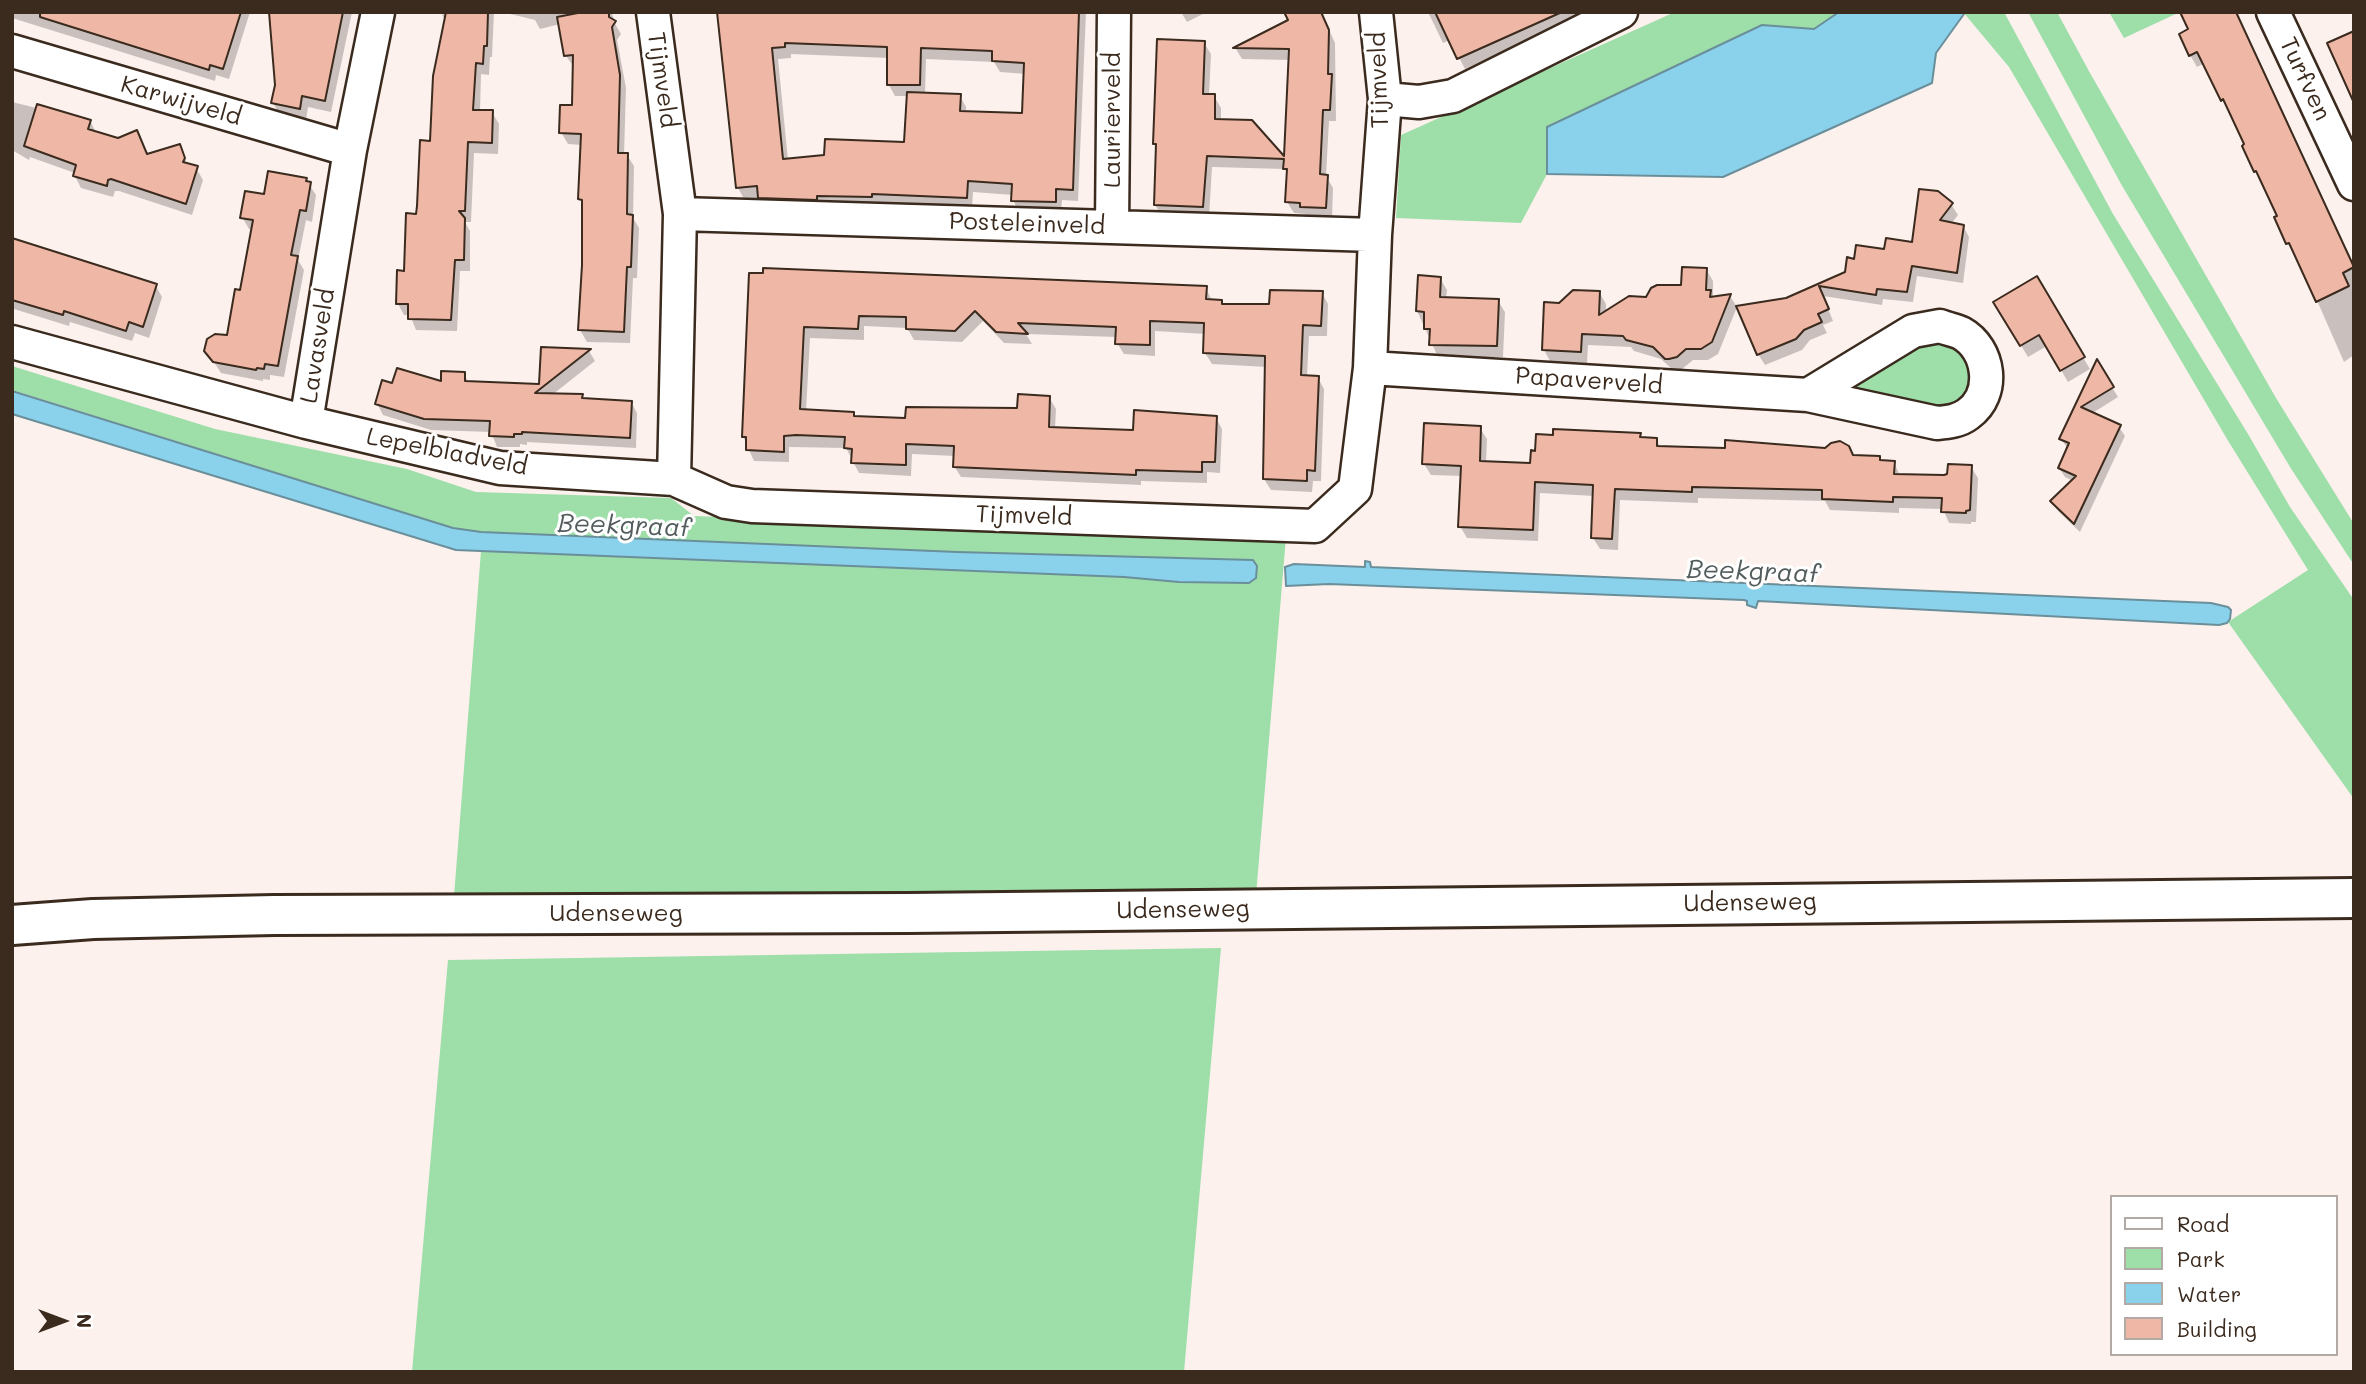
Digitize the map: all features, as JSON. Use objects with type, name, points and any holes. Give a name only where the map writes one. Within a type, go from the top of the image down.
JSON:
[{"type":"main road","name":"Udenseweg","points":[[12,925],[93,919],[288,915],[908,913],[2354,898]]},
{"type":"street","name":"Lavasveld","points":[[12,342],[306,422],[350,150],[378,12]]},
{"type":"street","name":"Tijmveld","points":[[653,12],[680,214],[674,479],[726,502],[752,506],[1315,526],[1355,489],[1370,368],[1375,235],[1385,99],[1376,12]]},
{"type":"street","name":"Laurierveld","points":[[1112,227],[1114,12]]},
{"type":"street","points":[[1385,99],[1419,102],[1452,96],[1621,12]]},
{"type":"street","name":"Turfven","points":[[2273,12],[2354,184]]},
{"type":"street","name":"Karwijveld","points":[[12,51],[350,150]]},
{"type":"street","name":"Posteleinveld","points":[[680,214],[1375,235]]},
{"type":"street","name":"Papaverveld","points":[[1370,368],[1808,395],[1937,423],[1956,421],[1970,413],[1981,399],[1987,380],[1986,363],[1980,350],[1962,334],[1940,326],[1913,331],[1808,395]]},
{"type":"street","name":"Lepelbladveld","points":[[306,422],[500,468],[674,479]]},
{"type":"green space","points":[[1675,12],[1839,12],[1814,29],[1762,25],[1548,127],[1547,174],[1521,223],[1396,218],[1401,135]]},
{"type":"green space","points":[[1963,12],[2004,12],[2113,214],[2290,507],[2354,600],[2354,799],[2228,622],[2308,570],[2227,439],[2009,67]]},
{"type":"green space","points":[[2028,12],[2057,12],[2276,398],[2354,524],[2354,565],[2290,467],[2121,184]]},
{"type":"green space","points":[[2109,12],[2180,12],[2124,38]]},
{"type":"green space","points":[[1934,340],[1958,351],[1973,372],[1967,392],[1959,402],[1938,408],[1909,406],[1854,396],[1846,385]]},
{"type":"green space","points":[[12,366],[215,429],[407,469],[476,492],[671,498],[694,516],[1286,537],[1256,895],[453,909],[481,551],[1124,577],[1179,582],[1253,579],[1256,578],[1257,566],[1253,560],[957,552],[481,532],[453,528],[12,390]]},
{"type":"green space","points":[[1221,948],[1184,1372],[412,1372],[448,960]]},
{"type":"water","points":[[1839,12],[1964,14],[1936,53],[1932,83],[1723,177],[1547,174],[1547,127],[1762,25],[1814,29]]},
{"type":"water","points":[[12,391],[453,528],[481,532],[957,552],[1253,560],[1257,566],[1256,578],[1249,583],[1179,582],[1124,577],[456,550],[12,414]]},
{"type":"water","points":[[1365,561],[1370,562],[1371,567],[2211,603],[2231,610],[2227,623],[2219,625],[1758,601],[1756,608],[1747,605],[1744,600],[1329,584],[1286,586],[1285,567],[1294,564],[1365,567]]},
{"type":"building","points":[[40,12],[241,12],[223,69],[210,65],[209,70],[40,17]]},
{"type":"building","points":[[269,12],[343,12],[325,101],[302,96],[300,109],[271,103],[275,85]]},
{"type":"building","points":[[446,12],[488,12],[487,46],[484,46],[483,64],[476,63],[473,110],[493,110],[492,143],[468,142],[465,211],[459,211],[465,218],[464,260],[455,260],[451,320],[408,319],[408,304],[396,304],[397,270],[404,271],[406,213],[416,214],[420,140],[430,141],[433,76]]},
{"type":"building","points":[[583,12],[609,12],[609,17],[616,21],[612,27],[620,75],[618,153],[628,153],[627,214],[633,215],[624,332],[578,330],[582,265],[582,200],[578,199],[581,134],[559,133],[560,105],[572,105],[573,55],[564,56],[557,17]]},
{"type":"building","points":[[717,12],[1079,12],[1073,190],[1056,189],[1056,202],[1011,201],[1012,184],[968,181],[967,198],[872,194],[872,197],[817,196],[817,200],[758,198],[757,186],[736,188]],"holes":[[[785,43],[887,47],[887,85],[920,85],[921,48],[992,51],[992,61],[1024,63],[1022,113],[960,111],[961,94],[907,92],[904,142],[825,139],[824,155],[783,159],[772,48],[785,47]]]},
{"type":"building","points":[[1284,12],[1321,12],[1329,30],[1328,74],[1332,74],[1330,110],[1323,110],[1320,174],[1328,175],[1326,208],[1300,207],[1300,203],[1285,202],[1287,169],[1283,169],[1284,159],[1207,156],[1203,207],[1154,205],[1156,144],[1153,144],[1157,39],[1205,41],[1203,94],[1215,94],[1215,119],[1252,120],[1284,156],[1289,49],[1233,48],[1288,20]]},
{"type":"building","points":[[1435,12],[1562,12],[1457,59]]},
{"type":"building","points":[[2180,12],[2236,12],[2354,267],[2343,273],[2349,286],[2316,302],[2289,243],[2286,244],[2274,217],[2277,216],[2242,146],[2244,144],[2223,99],[2221,101],[2197,52],[2189,56],[2179,34],[2188,29]]},
{"type":"building","points":[[2354,31],[2354,103],[2327,43]]},
{"type":"building","points":[[37,104],[91,120],[88,129],[118,138],[137,130],[147,154],[180,144],[185,158],[183,162],[198,166],[186,204],[111,179],[108,180],[107,186],[73,176],[76,165],[24,146]]},
{"type":"building","points":[[268,171],[307,178],[306,181],[311,182],[306,211],[300,210],[291,255],[298,256],[278,366],[265,364],[264,369],[256,370],[213,362],[204,351],[207,339],[215,334],[227,335],[235,289],[240,290],[253,220],[240,218],[245,191],[264,194]]},
{"type":"building","points":[[1919,189],[1938,191],[1953,203],[1940,220],[1964,225],[1957,273],[1912,266],[1907,292],[1877,289],[1876,295],[1819,286],[1829,309],[1818,314],[1822,322],[1804,330],[1796,339],[1757,355],[1736,306],[1786,298],[1845,272],[1847,257],[1854,259],[1856,245],[1884,249],[1886,238],[1912,242]]},
{"type":"building","points":[[12,238],[157,284],[143,327],[129,322],[126,331],[64,311],[63,315],[12,300]]},
{"type":"building","points":[[1682,267],[1707,268],[1706,290],[1711,290],[1710,297],[1731,294],[1712,342],[1701,349],[1686,349],[1677,357],[1665,359],[1653,347],[1626,340],[1623,336],[1582,334],[1581,352],[1542,350],[1544,302],[1559,303],[1573,290],[1600,291],[1599,315],[1629,296],[1646,297],[1651,288],[1657,285],[1681,285]]},
{"type":"building","points":[[763,268],[1207,286],[1206,299],[1222,300],[1222,304],[1269,304],[1270,290],[1323,291],[1321,326],[1303,325],[1301,375],[1319,376],[1315,471],[1307,470],[1307,481],[1263,479],[1265,356],[1203,353],[1204,323],[1150,321],[1150,345],[1115,344],[1116,327],[1018,323],[1028,334],[996,332],[975,311],[955,331],[906,329],[906,317],[859,316],[858,329],[804,327],[800,409],[854,412],[854,416],[905,418],[906,407],[1017,408],[1018,394],[1050,396],[1049,427],[1133,430],[1134,410],[1217,416],[1215,462],[1202,462],[1202,472],[1136,470],[1136,475],[953,467],[954,446],[906,444],[906,465],[851,463],[852,449],[844,448],[845,437],[796,435],[784,436],[784,452],[746,450],[746,437],[742,437],[749,273],[763,273]]},
{"type":"building","points":[[1418,275],[1441,277],[1440,297],[1499,299],[1497,346],[1429,345],[1430,329],[1424,329],[1424,312],[1416,311]]},
{"type":"building","points":[[2037,276],[2085,357],[2060,371],[2039,335],[2020,346],[1993,302]]},
{"type":"building","points":[[541,347],[591,349],[535,393],[583,394],[582,398],[632,401],[630,438],[522,432],[514,434],[514,437],[489,436],[490,421],[424,419],[375,404],[382,380],[392,383],[397,368],[441,381],[441,371],[465,372],[465,381],[539,384]]},
{"type":"building","points":[[2097,359],[2114,387],[2081,407],[2121,425],[2074,524],[2050,501],[2076,476],[2058,468],[2069,443],[2059,439]]},
{"type":"building","points":[[1424,423],[1481,426],[1480,461],[1530,463],[1531,450],[1535,451],[1536,434],[1553,435],[1553,429],[1641,433],[1640,437],[1657,438],[1657,446],[1725,448],[1725,440],[1825,448],[1840,441],[1849,446],[1853,455],[1880,456],[1880,460],[1895,461],[1894,474],[1944,475],[1947,474],[1948,464],[1972,465],[1970,510],[1966,513],[1941,512],[1942,498],[1893,497],[1893,502],[1822,499],[1822,490],[1692,487],[1692,492],[1615,489],[1612,539],[1591,538],[1593,485],[1535,482],[1533,530],[1458,527],[1461,466],[1422,464]]},
{"type":"water label","name":"Beekgraaf","points":[[624,526]]},
{"type":"water label","name":"Beekgraaf","points":[[1753,572]]}]
